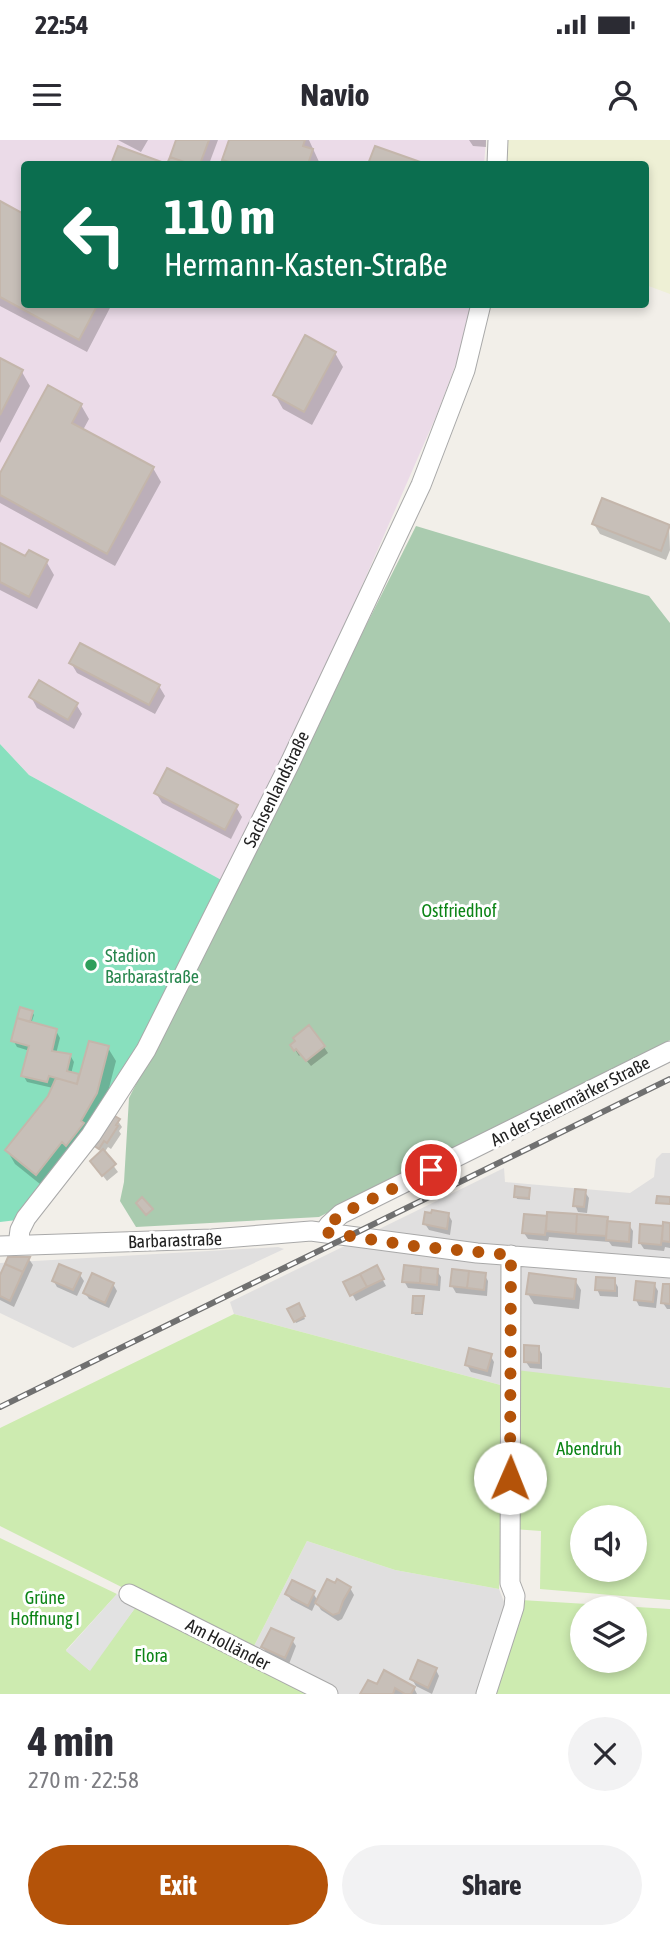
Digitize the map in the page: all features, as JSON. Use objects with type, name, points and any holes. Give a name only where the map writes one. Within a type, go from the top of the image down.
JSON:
[{"type":"street","points":[[497,161],[498,140]]},
{"type":"street","name":"Sachsenlandstraße","points":[[9,1245],[26,1218],[91,1135],[146,1050],[290,763],[421,485],[466,370],[480,308]]},
{"type":"street","name":"An der Steiermärker Straße","points":[[324,1232],[341,1214],[670,1051]]},
{"type":"street","name":"Barbarastraße","points":[[9,1245],[212,1239],[295,1231],[324,1232],[444,1250],[670,1268]]},
{"type":"street","points":[[486,1694],[516,1600],[510,1583],[511,1255]]},
{"type":"street","name":"Am Holländer","points":[[129,1594],[328,1694]]},
{"type":"shaded area","points":[[0,140],[486,140],[484,161],[21,161],[21,308],[474,308],[471,324],[437,414],[340,636],[225,882],[29,775],[0,744]]},
{"type":"shaded area","points":[[662,1153],[670,1153],[670,1388],[517,1371],[508,1387],[234,1314],[230,1302],[504,1168],[505,1182],[630,1193],[654,1177],[656,1159]]},
{"type":"shaded area","points":[[278,1247],[284,1249],[73,1348],[0,1313],[0,1263]]},
{"type":"shaded area","points":[[307,1541],[395,1570],[499,1589],[506,1607],[490,1694],[317,1694],[251,1652]]},
{"type":"shaded area","points":[[117,1594],[138,1604],[90,1671],[66,1651]]},
{"type":"green space","points":[[507,140],[670,140],[670,294],[649,286],[649,161],[505,161]]},
{"type":"green space","name":"Ostfriedhof","points":[[416,526],[649,596],[670,623],[670,1040],[319,1217],[136,1227],[120,1201],[124,1182],[129,1098]]},
{"type":"green space","name":"Stadion Barbarastraße","points":[[0,744],[29,775],[225,882],[141,1048],[80,1142],[17,1220],[0,1222]]},
{"type":"green space","points":[[234,1314],[508,1387],[499,1589],[395,1570],[307,1541],[251,1652],[0,1526],[0,1428]]},
{"type":"green space","name":"Abendruh","points":[[516,1370],[670,1388],[670,1600],[540,1589],[541,1531],[513,1529]]},
{"type":"green space","points":[[0,1538],[117,1594],[66,1650],[89,1670],[138,1604],[317,1694],[0,1694]]},
{"type":"green space","points":[[521,1600],[570,1603],[570,1673],[647,1673],[647,1608],[670,1609],[670,1694],[490,1694]]},
{"type":"building","points":[[176,140],[209,140],[201,161],[181,161],[170,157]]},
{"type":"building","points":[[229,140],[305,140],[303,146],[313,149],[309,161],[222,160]]},
{"type":"building","points":[[118,146],[159,161],[112,161]]},
{"type":"building","points":[[375,146],[418,161],[369,161]]},
{"type":"building","points":[[0,201],[21,212],[21,308],[96,308],[79,340],[0,297]]},
{"type":"building","points":[[305,335],[336,352],[304,412],[273,395]]},
{"type":"building","points":[[0,358],[23,370],[0,415]]},
{"type":"building","points":[[48,385],[82,404],[72,423],[154,467],[107,554],[0,495],[0,473]]},
{"type":"building","points":[[602,498],[670,525],[661,551],[592,524]]},
{"type":"building","points":[[0,543],[25,556],[29,550],[48,560],[29,597],[0,582]]},
{"type":"building","points":[[80,643],[160,685],[149,705],[69,663]]},
{"type":"building","points":[[39,680],[78,703],[68,720],[29,697]]},
{"type":"building","points":[[167,768],[238,805],[225,830],[154,793]]},
{"type":"building","points":[[20,1007],[33,1011],[30,1022],[17,1018]]},
{"type":"building","points":[[17,1018],[57,1029],[52,1051],[71,1054],[67,1071],[79,1074],[77,1084],[49,1076],[47,1082],[21,1076],[29,1046],[11,1041]]},
{"type":"building","points":[[309,1025],[325,1046],[306,1061],[290,1045],[295,1041],[293,1038]]},
{"type":"building","points":[[89,1041],[109,1046],[97,1093],[81,1121],[84,1123],[66,1146],[62,1142],[36,1175],[5,1150],[48,1096],[56,1078],[77,1084]]},
{"type":"building","points":[[113,1115],[120,1119],[116,1125],[118,1126],[107,1143],[104,1141],[99,1149],[93,1145]]},
{"type":"building","points":[[103,1149],[116,1164],[102,1176],[90,1161]]},
{"type":"building","points":[[515,1186],[530,1188],[529,1198],[514,1197]]},
{"type":"building","points":[[575,1189],[586,1190],[584,1207],[573,1206]]},
{"type":"building","points":[[657,1196],[670,1197],[670,1204],[656,1203]]},
{"type":"building","points":[[142,1197],[153,1209],[146,1215],[136,1203]]},
{"type":"building","points":[[432,1210],[449,1213],[447,1229],[423,1224],[425,1212],[431,1213]]},
{"type":"building","points":[[547,1212],[577,1214],[576,1234],[546,1231]]},
{"type":"building","points":[[524,1214],[547,1216],[545,1235],[522,1233]]},
{"type":"building","points":[[577,1214],[608,1217],[606,1236],[576,1234]]},
{"type":"building","points":[[607,1221],[630,1223],[629,1242],[606,1240]]},
{"type":"building","points":[[663,1222],[670,1223],[670,1242],[662,1241]]},
{"type":"building","points":[[640,1224],[663,1226],[661,1245],[639,1243]]},
{"type":"building","points":[[8,1257],[30,1257],[23,1272],[5,1264]]},
{"type":"building","points":[[5,1264],[23,1272],[10,1301],[0,1296],[0,1275]]},
{"type":"building","points":[[59,1264],[81,1273],[73,1290],[52,1281]]},
{"type":"building","points":[[377,1265],[384,1279],[367,1287],[360,1274]]},
{"type":"building","points":[[404,1265],[421,1267],[420,1283],[402,1282]]},
{"type":"building","points":[[421,1267],[438,1269],[437,1285],[420,1283]]},
{"type":"building","points":[[452,1269],[469,1271],[467,1288],[450,1286]]},
{"type":"building","points":[[469,1271],[486,1273],[484,1290],[467,1288]]},
{"type":"building","points":[[92,1273],[114,1283],[105,1303],[83,1293]]},
{"type":"building","points":[[529,1273],[576,1279],[574,1299],[526,1294]]},
{"type":"building","points":[[360,1274],[367,1287],[350,1296],[343,1282]]},
{"type":"building","points":[[596,1277],[615,1278],[615,1291],[595,1290]]},
{"type":"building","points":[[636,1281],[655,1283],[653,1302],[634,1300]]},
{"type":"building","points":[[663,1284],[670,1284],[670,1304],[661,1303]]},
{"type":"building","points":[[413,1296],[424,1296],[422,1313],[412,1313]]},
{"type":"building","points":[[299,1303],[305,1316],[294,1322],[287,1309]]},
{"type":"building","points":[[524,1345],[539,1346],[539,1363],[524,1362]]},
{"type":"building","points":[[469,1348],[492,1354],[487,1371],[465,1365]]},
{"type":"building","points":[[327,1579],[335,1583],[337,1579],[351,1587],[339,1613],[333,1615],[315,1603]]},
{"type":"building","points":[[292,1580],[315,1591],[308,1606],[285,1594]]},
{"type":"building","points":[[271,1628],[294,1638],[285,1658],[261,1647]]},
{"type":"building","points":[[418,1660],[437,1668],[428,1688],[410,1679]]},
{"type":"building","points":[[384,1670],[415,1687],[411,1694],[405,1694],[395,1688],[393,1694],[360,1694],[368,1680],[377,1684]]},
{"type":"railway","points":[[0,1407],[670,1079]]},
{"type":"place","name":"Stadion Barbarastraße","points":[[91,965]]},
{"type":"route","points":[[431,1170],[341,1214],[324,1232],[413,1246],[511,1255],[510,1478]]},
{"type":"park label","name":"Grüne Hoffnung I","points":[[45,1607]]},
{"type":"park label","name":"Flora","points":[[151,1655]]}]
